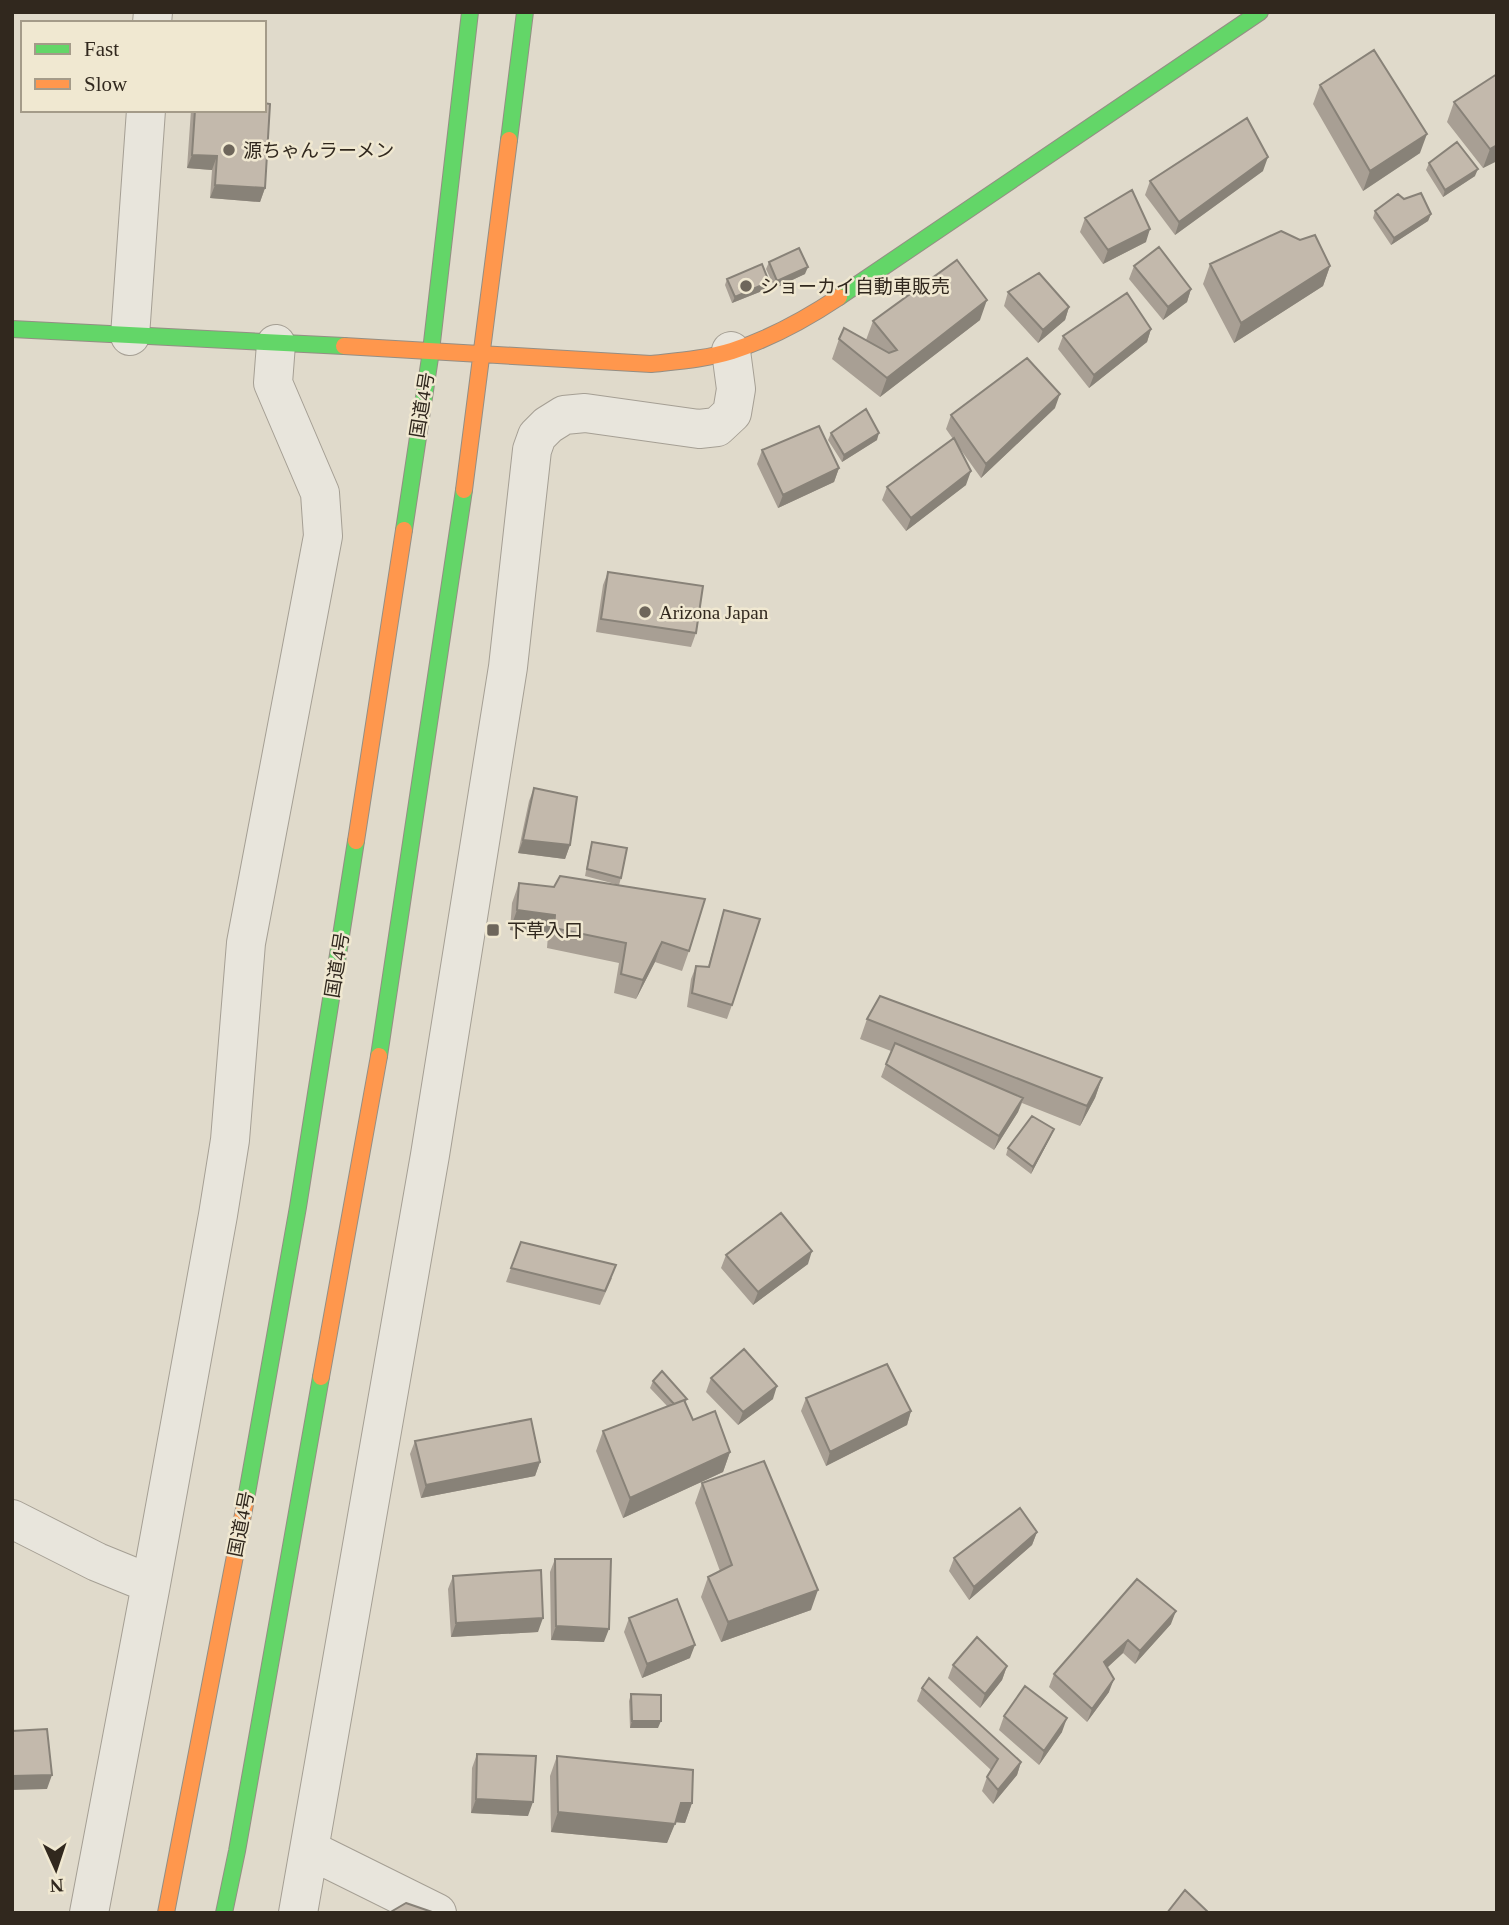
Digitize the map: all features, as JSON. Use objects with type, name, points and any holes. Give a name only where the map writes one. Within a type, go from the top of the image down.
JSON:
[{"type":"main road","name":"国道4号","points":[[166,1913],[249,1482],[349,889],[431,351],[470,12]]},
{"type":"main road","points":[[224,1913],[383,1032],[472,434],[525,12]]},
{"type":"main road","points":[[12,329],[650,364],[696,359],[731,351],[776,333],[820,310],[1260,12]]},
{"type":"street","points":[[130,336],[146,112]]},
{"type":"street","points":[[89,1913],[218,1215],[230,1140],[246,943],[323,536],[320,493],[273,383],[276,344]]},
{"type":"street","points":[[298,1913],[428,1169],[509,667],[532,450],[537,436],[564,415],[585,413],[699,429],[717,427],[732,413],[736,389],[731,351]]},
{"type":"street","points":[[12,1519],[97,1562],[151,1584]]},
{"type":"street","points":[[310,1850],[437,1913]]},
{"type":"building","points":[[1374,50],[1427,134],[1370,171],[1320,85]]},
{"type":"building","points":[[1497,74],[1497,145],[1490,149],[1454,102]]},
{"type":"building","points":[[266,103],[270,104],[265,188],[215,185],[217,156],[192,155],[195,112],[266,112]]},
{"type":"building","points":[[1247,118],[1268,157],[1179,222],[1150,181]]},
{"type":"building","points":[[1457,142],[1478,169],[1445,190],[1429,163]]},
{"type":"building","points":[[1132,190],[1150,229],[1108,250],[1085,218]]},
{"type":"building","points":[[1421,193],[1431,214],[1394,238],[1375,211],[1398,194],[1404,199]]},
{"type":"building","points":[[1281,231],[1300,240],[1315,235],[1330,266],[1241,323],[1210,264]]},
{"type":"building","points":[[1159,247],[1191,289],[1168,307],[1134,266]]},
{"type":"building","points":[[799,248],[808,267],[777,281],[769,262]]},
{"type":"building","points":[[957,260],[987,300],[887,378],[839,339],[844,328],[889,353],[897,350],[873,321]]},
{"type":"building","points":[[762,264],[769,282],[735,297],[727,279]]},
{"type":"building","points":[[1039,273],[1069,307],[1043,330],[1008,292]]},
{"type":"building","points":[[1127,293],[1151,329],[1094,375],[1063,336]]},
{"type":"building","points":[[1027,358],[1060,394],[986,464],[951,415]]},
{"type":"building","points":[[866,409],[879,433],[844,455],[831,433]]},
{"type":"building","points":[[819,426],[839,468],[783,495],[762,450]]},
{"type":"building","points":[[954,438],[971,471],[911,518],[887,487]]},
{"type":"building","points":[[608,572],[703,586],[696,633],[601,619]]},
{"type":"building","points":[[534,788],[577,797],[570,845],[523,840]]},
{"type":"building","points":[[592,842],[627,848],[621,878],[587,869]]},
{"type":"building","points":[[560,876],[705,899],[689,951],[662,942],[643,980],[621,974],[626,943],[554,928],[555,915],[517,910],[519,883],[554,887]]},
{"type":"building","points":[[724,910],[760,919],[732,1005],[692,993],[696,966],[709,967]]},
{"type":"building","points":[[880,996],[1102,1078],[1087,1106],[867,1019]]},
{"type":"building","points":[[895,1043],[1023,1098],[999,1136],[886,1064]]},
{"type":"building","points":[[1032,1116],[1054,1129],[1033,1167],[1008,1148]]},
{"type":"building","points":[[781,1213],[812,1251],[758,1292],[726,1255]]},
{"type":"building","points":[[521,1242],[616,1265],[605,1291],[511,1268]]},
{"type":"building","points":[[744,1349],[777,1386],[743,1412],[711,1378]]},
{"type":"building","points":[[887,1364],[911,1411],[830,1452],[806,1398]]},
{"type":"building","points":[[662,1371],[687,1399],[674,1404],[653,1381]]},
{"type":"building","points":[[684,1400],[693,1420],[715,1411],[730,1452],[630,1498],[603,1431]]},
{"type":"building","points":[[531,1419],[540,1462],[426,1485],[415,1441]]},
{"type":"building","points":[[764,1461],[818,1590],[728,1622],[708,1577],[732,1565],[702,1483]]},
{"type":"building","points":[[1020,1508],[1037,1532],[974,1587],[954,1558]]},
{"type":"building","points":[[555,1559],[611,1559],[609,1629],[556,1626]]},
{"type":"building","points":[[541,1570],[543,1618],[456,1623],[453,1576]]},
{"type":"building","points":[[1137,1579],[1176,1611],[1140,1651],[1128,1640],[1104,1662],[1114,1679],[1092,1709],[1054,1674]]},
{"type":"building","points":[[677,1599],[695,1645],[647,1664],[629,1618]]},
{"type":"building","points":[[977,1637],[1007,1666],[985,1694],[953,1665]]},
{"type":"building","points":[[929,1678],[1021,1762],[998,1790],[987,1777],[998,1759],[922,1688]]},
{"type":"building","points":[[1025,1686],[1067,1718],[1044,1751],[1004,1716]]},
{"type":"building","points":[[631,1694],[661,1695],[661,1721],[632,1721]]},
{"type":"building","points":[[47,1729],[52,1775],[12,1776],[12,1731]]},
{"type":"building","points":[[477,1754],[536,1756],[533,1802],[476,1799]]},
{"type":"building","points":[[557,1756],[693,1770],[692,1803],[681,1803],[675,1824],[558,1812]]},
{"type":"building","points":[[1185,1890],[1209,1913],[1167,1913]]},
{"type":"building","points":[[406,1903],[435,1913],[389,1913]]},
{"type":"traffic: fast","points":[[404,530],[431,351],[470,12]]},
{"type":"traffic: fast","points":[[509,140],[525,12]]},
{"type":"traffic: fast","points":[[839,297],[1260,12]]},
{"type":"traffic: fast","points":[[12,329],[344,346]]},
{"type":"traffic: fast","points":[[379,1056],[464,490]]},
{"type":"traffic: fast","points":[[246,1499],[298,1207],[356,841]]},
{"type":"traffic: fast","points":[[224,1913],[321,1377]]},
{"type":"traffic: slow","points":[[464,490],[509,140]]},
{"type":"traffic: slow","points":[[344,346],[651,364],[732,351],[787,328],[839,297]]},
{"type":"traffic: slow","points":[[356,841],[404,530]]},
{"type":"traffic: slow","points":[[321,1377],[379,1056]]},
{"type":"traffic: slow","points":[[166,1913],[246,1499]]},
{"type":"place","name":"源ちゃんラーメン","points":[[229,150]]},
{"type":"place","name":"ショーカイ自動車販売","points":[[746,286]]},
{"type":"place","name":"Arizona Japan","points":[[645,612]]},
{"type":"place","name":"下草入口","points":[[493,930]]}]
